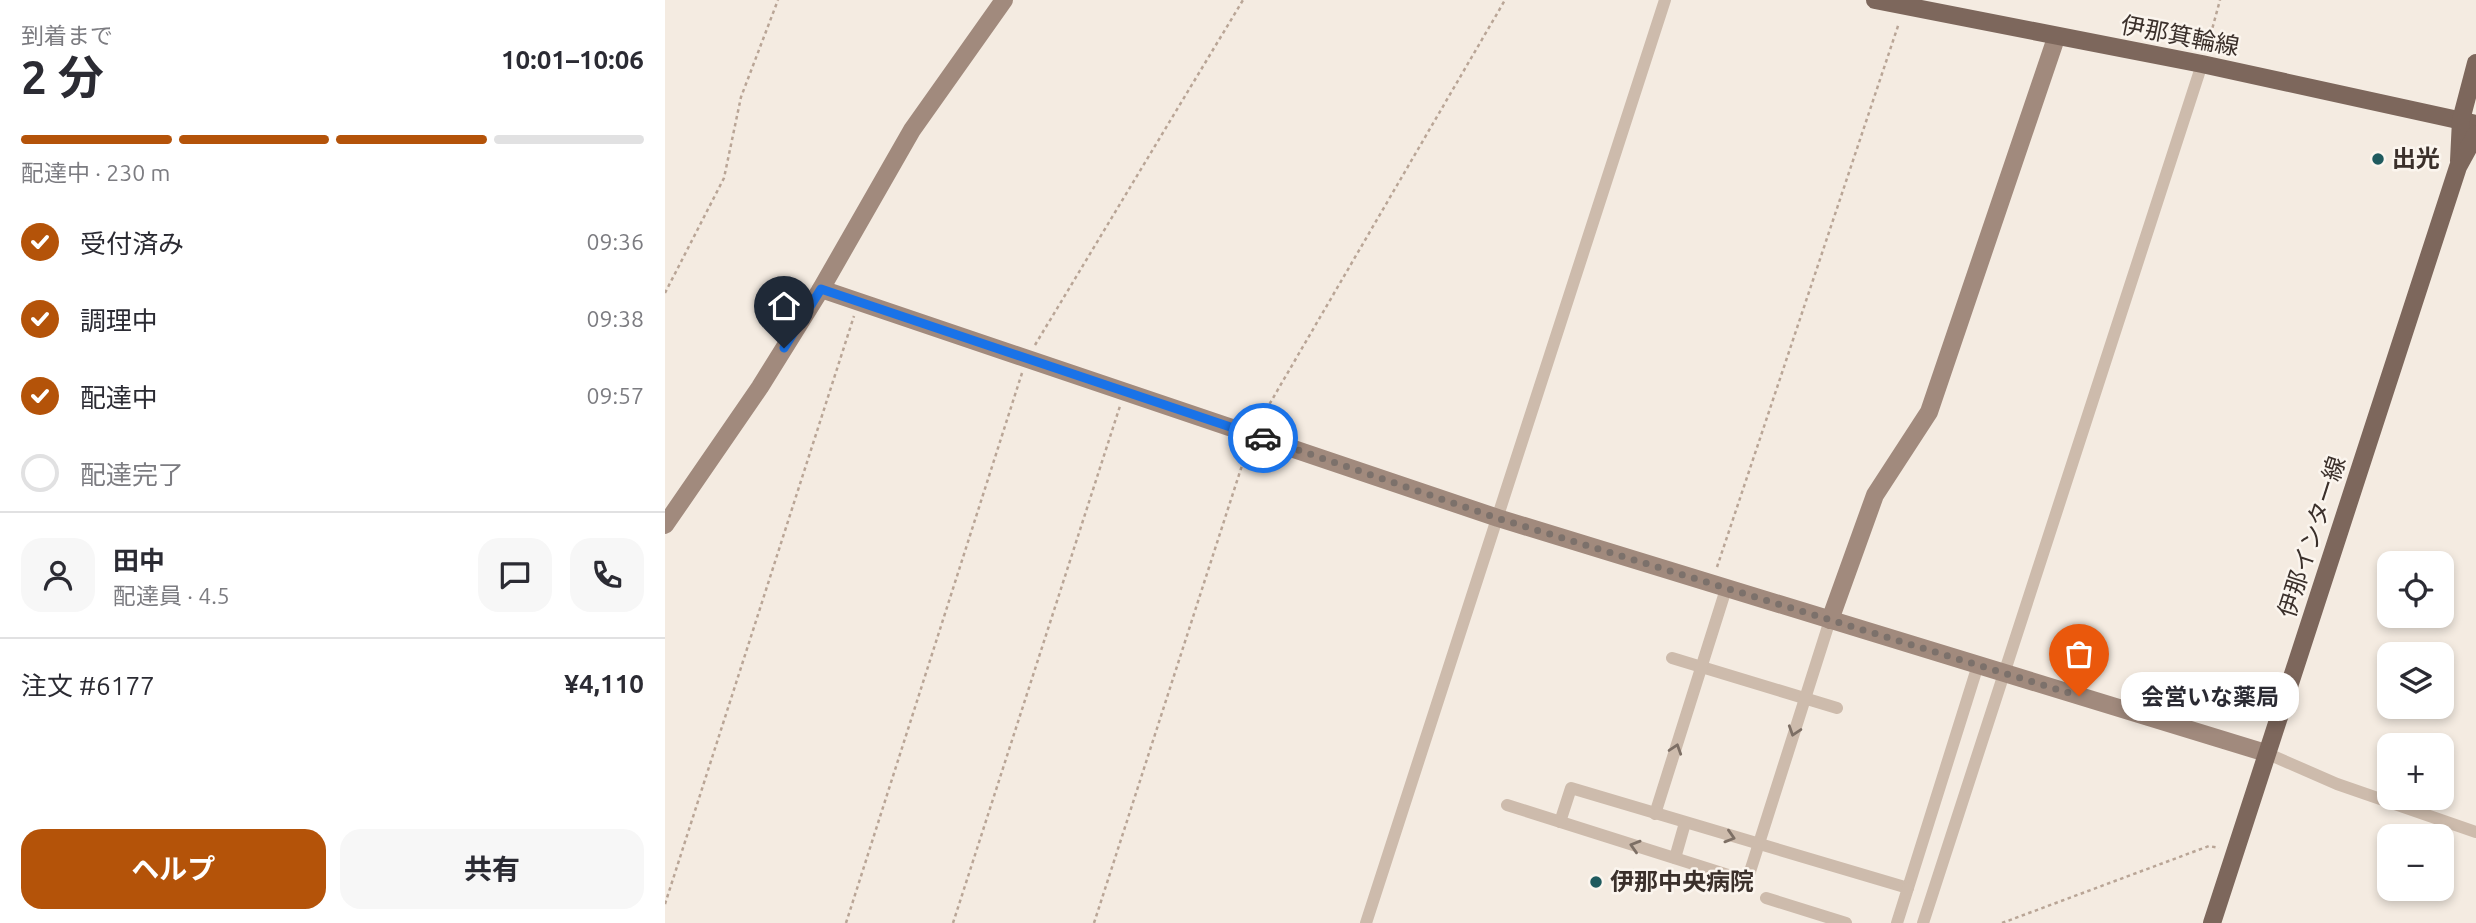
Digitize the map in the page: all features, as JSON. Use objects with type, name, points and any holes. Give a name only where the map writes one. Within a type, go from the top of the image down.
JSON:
[{"type":"main road","name":"伊那箕輪線","points":[[1875,0],[1905,6],[1939,6],[2056,38],[2202,64],[2468,122]]},
{"type":"main road","name":"伊那インター線","points":[[2212,923],[2458,167],[2468,122],[2476,63]]},
{"type":"main road","name":"伊那インター線","points":[[2458,167],[2476,134]]},
{"type":"street","points":[[665,525],[759,387],[821,289],[912,130],[1004,0]]},
{"type":"street","points":[[1366,923],[1665,0]]},
{"type":"street","points":[[1507,805],[1747,881],[1804,698],[1874,495],[1929,412],[2056,38]]},
{"type":"street","points":[[1923,923],[2202,64]]},
{"type":"street","points":[[821,289],[1497,518],[2266,753],[2337,784],[2476,832]]},
{"type":"street","points":[[1655,814],[1702,667],[1718,587]]},
{"type":"street","points":[[1672,658],[1837,708]]},
{"type":"street","points":[[1897,923],[1978,665]]},
{"type":"street","points":[[1560,822],[1571,788],[1908,888]]},
{"type":"street","points":[[1675,858],[1685,823]]},
{"type":"street","points":[[1766,898],[1846,923]]},
{"type":"path","points":[[665,293],[724,178],[741,97],[778,0]]},
{"type":"path","points":[[846,923],[1026,359],[1243,0]]},
{"type":"path","points":[[1094,923],[1252,435],[1505,0]]},
{"type":"path","points":[[2202,64],[2220,0]]},
{"type":"path","points":[[1718,587],[1905,6]]},
{"type":"path","points":[[665,904],[858,303]]},
{"type":"path","points":[[953,923],[1125,393]]},
{"type":"path","points":[[2002,923],[2209,846],[2235,853]]},
{"type":"way so far","points":[[1263,438],[1497,518],[2079,696]]},
{"type":"place","name":"出光","points":[[2378,159]]},
{"type":"place","name":"会営いな薬局","points":[[2079,696]]},
{"type":"place","name":"伊那中央病院","points":[[1596,882]]},
{"type":"route","points":[[784,348],[821,289],[1263,438]]}]
